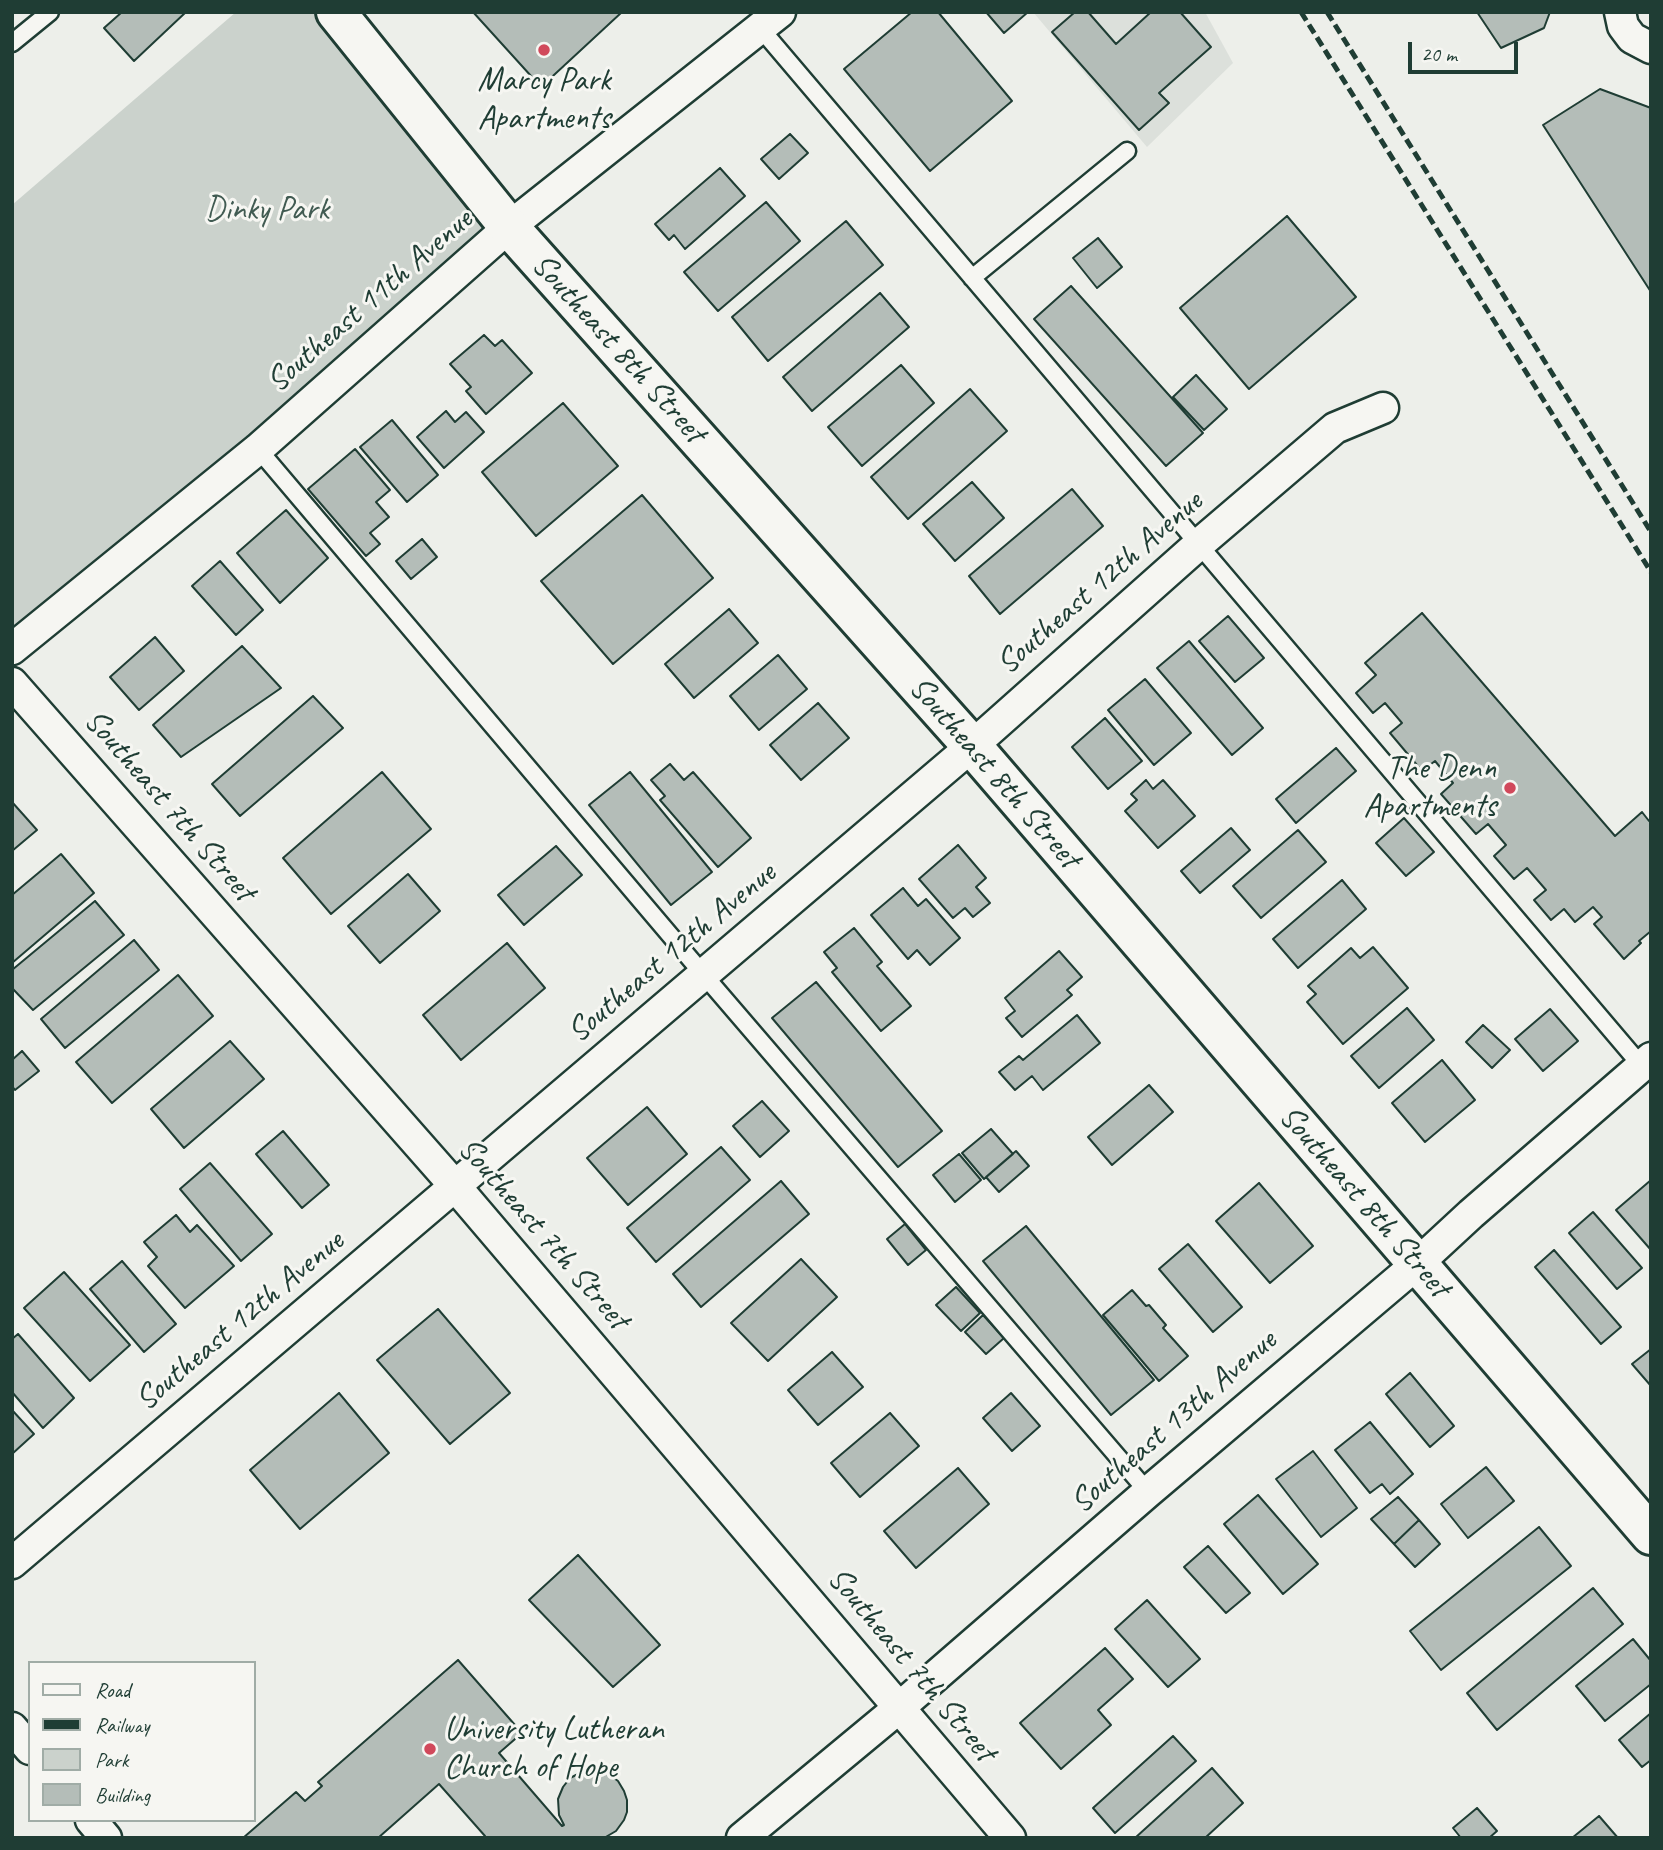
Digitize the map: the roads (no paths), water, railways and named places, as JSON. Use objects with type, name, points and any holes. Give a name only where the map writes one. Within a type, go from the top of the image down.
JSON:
[{"type":"street","name":"Southeast 8th Street","points":[[336,12],[509,227],[972,746],[1651,1535]]},
{"type":"street","points":[[1622,19],[1632,38],[1651,48]]},
{"type":"street","name":"Southeast 11th Avenue","points":[[12,649],[258,449],[509,227],[771,21]]},
{"type":"street","name":"Southeast 12th Avenue","points":[[12,1563],[972,746],[1198,545],[1335,428],[1382,408]]},
{"type":"street","name":"Southeast 7th Street","points":[[12,683],[454,1186],[1010,1838]]},
{"type":"street","name":"Southeast 13th Avenue","points":[[742,1838],[900,1707],[1417,1264],[1471,1214],[1648,1067]]},
{"type":"street","points":[[12,1728],[28,1747]]},
{"type":"street","points":[[93,1822],[106,1838]]},
{"type":"lane","points":[[12,43],[50,12]]},
{"type":"lane","points":[[771,21],[972,278],[1648,1067]]},
{"type":"lane","points":[[972,278],[1127,151]]},
{"type":"lane","points":[[258,449],[704,975],[1148,1492]]},
{"type":"railway","points":[[1301,12],[1651,572]]},
{"type":"railway","points":[[1327,12],[1651,532]]},
{"type":"place","name":"Marcy Park Apartments","points":[[544,50]]},
{"type":"place","name":"The Denn Apartments","points":[[1510,788]]},
{"type":"place","name":"University Lutheran Church of Hope","points":[[430,1749]]},
{"type":"park label","name":"Dinky Park","points":[[267,210]]}]
